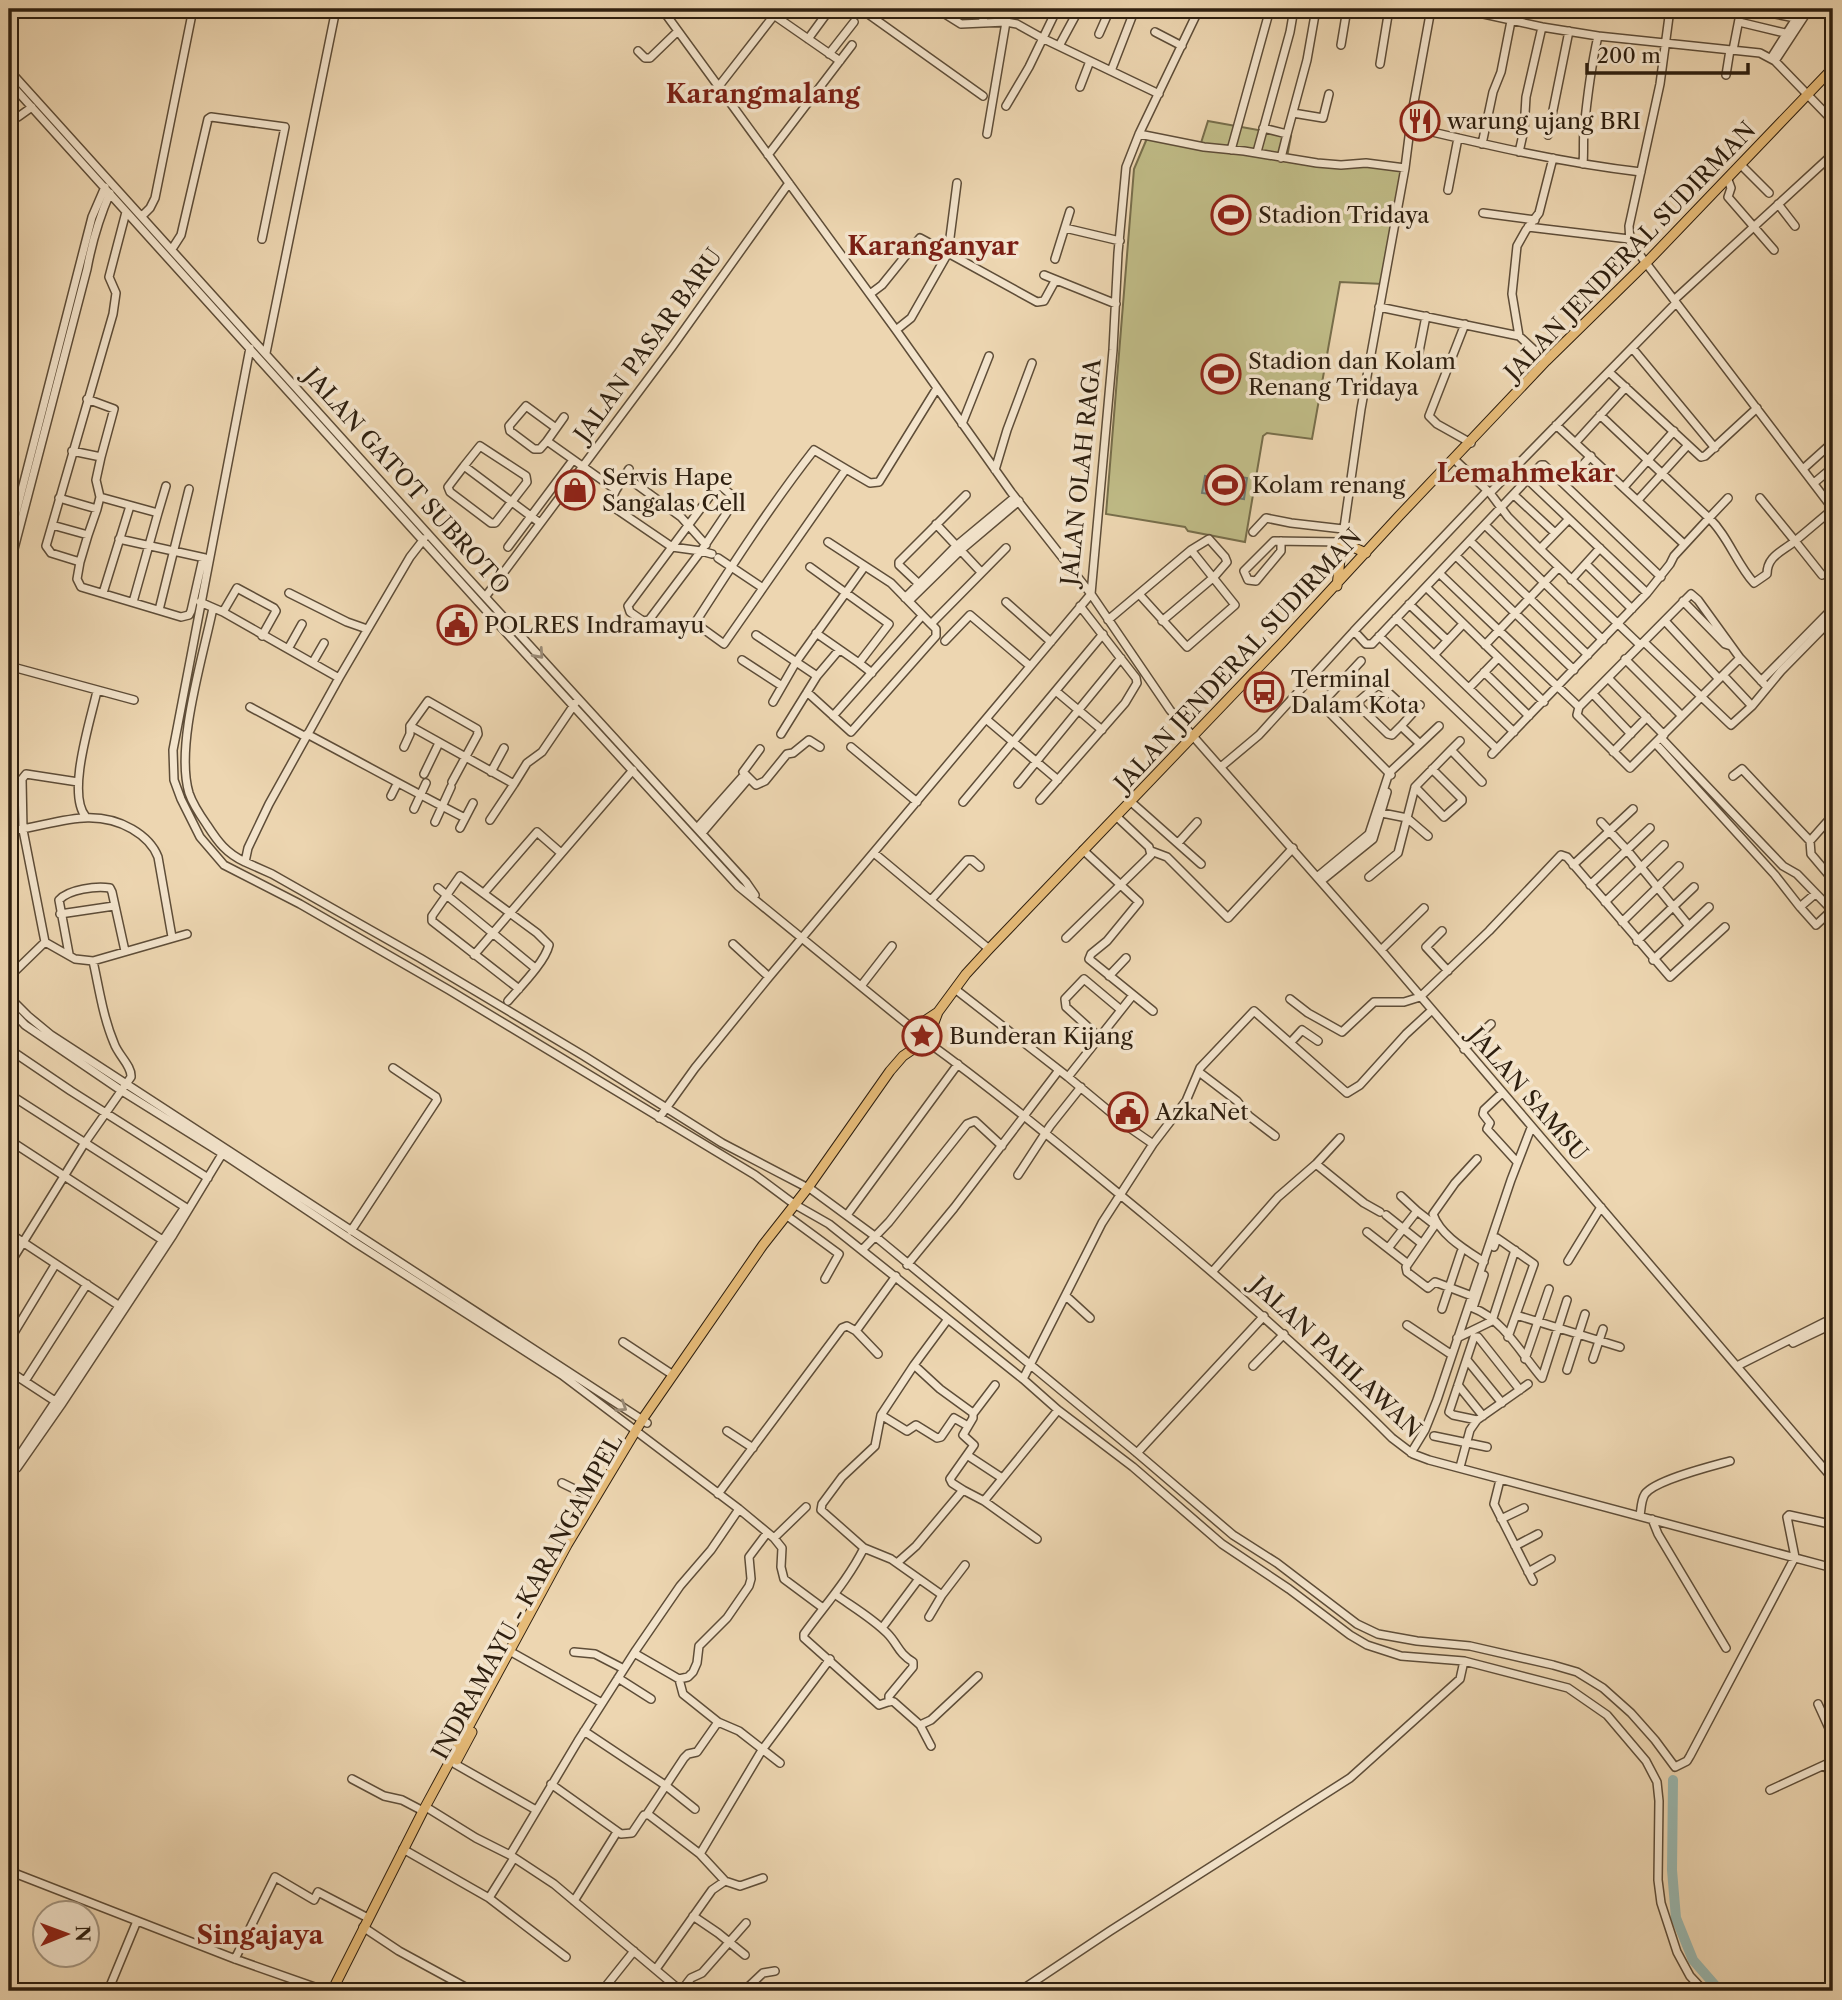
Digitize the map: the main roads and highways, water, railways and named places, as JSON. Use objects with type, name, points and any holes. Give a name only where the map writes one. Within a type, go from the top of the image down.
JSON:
[{"type":"main road","name":"JALAN JENDERAL SUDIRMAN","points":[[939,1012],[989,949],[1336,586],[1546,361],[1728,180],[1833,68]]},
{"type":"main road","points":[[1336,586],[1342,542],[1366,553]]},
{"type":"main road","points":[[903,1056],[913,1029],[939,1012]]},
{"type":"main road","points":[[903,1056],[926,1040],[939,1012]]},
{"type":"main road","points":[[913,1029],[926,1027],[926,1040]]},
{"type":"main road","points":[[913,1029],[913,1040],[926,1040]]},
{"type":"main road","name":"INDRAMAYU - KARANGAMPEL","points":[[332,1991],[511,1653],[641,1427],[673,1375],[903,1056]]},
{"type":"main road","name":"INDRAMAYU - KARANGAMPEL","points":[[641,1427],[790,1217],[797,1203]]},
{"type":"main road","points":[[511,1653],[566,1545],[641,1427]]},
{"type":"main road","name":"INDRAMAYU - KARANGAMPEL","points":[[427,1809],[455,1765],[460,1748]]},
{"type":"main road","name":"INDRAMAYU - KARANGAMPEL","points":[[338,1991],[366,1925]]},
{"type":"water","name":"Kolam renang","points":[[1218,473],[1247,478],[1244,499],[1202,493],[1205,476],[1217,478]]},
{"type":"waterway","points":[[1673,1780],[1672,1870],[1676,1918],[1693,1960],[1720,1991]]},
{"type":"place","name":"warung ujang BRI","points":[[1420,121]]},
{"type":"place","name":"Stadion Tridaya","points":[[1231,215]]},
{"type":"place","name":"Stadion dan Kolam Renang Tridaya","points":[[1221,374]]},
{"type":"place","name":"Kolam renang","points":[[1225,485]]},
{"type":"place","name":"Servis Hape Sangalas Cell","points":[[575,490]]},
{"type":"place","name":"POLRES Indramayu","points":[[457,625]]},
{"type":"place","name":"Terminal Dalam Kota","points":[[1264,692]]},
{"type":"place","name":"Bunderan Kijang","points":[[922,1036]]},
{"type":"place","name":"AzkaNet","points":[[1128,1112]]},
{"type":"district","name":"Karangmalang","points":[[763,94]]},
{"type":"district","name":"Karanganyar","points":[[933,246]]},
{"type":"district","name":"Lemahmekar","points":[[1526,473]]},
{"type":"district","name":"Singajaya","points":[[260,1935]]}]
